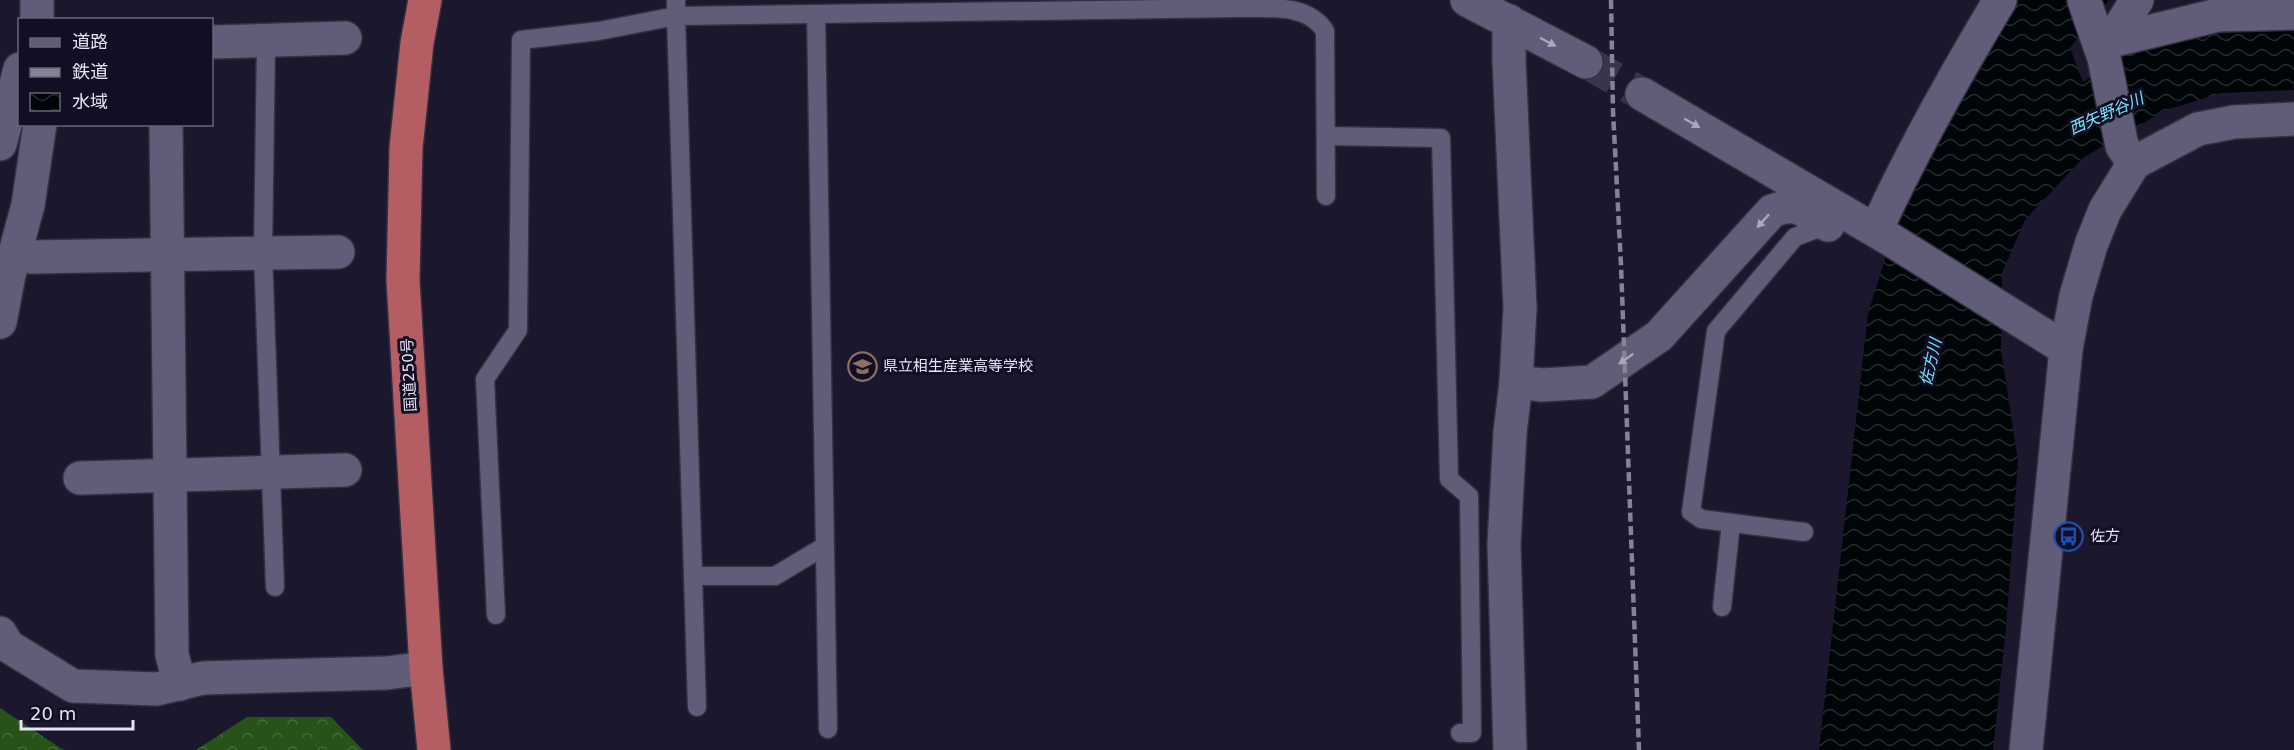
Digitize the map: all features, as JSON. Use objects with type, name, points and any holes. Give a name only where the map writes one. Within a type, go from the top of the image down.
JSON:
[{"type":"highway","name":"国道250号","points":[[425,0],[417,43],[406,148],[403,280],[426,668],[435,750]]},
{"type":"street","points":[[1467,0],[1586,62]]},
{"type":"street","points":[[1861,228],[1896,187],[1949,84],[2000,0]]},
{"type":"street","points":[[2026,750],[2055,343],[2076,296],[2091,246],[2128,155],[2103,45],[2084,0]]},
{"type":"street","points":[[2103,45],[2137,0]]},
{"type":"street","points":[[2103,45],[2218,15],[2294,13]]},
{"type":"street","points":[[1509,21],[1520,308],[1504,544],[1510,750]]},
{"type":"street","points":[[213,42],[345,38]]},
{"type":"street","points":[[0,144],[18,76]]},
{"type":"street","points":[[1642,93],[1861,228],[2055,343]]},
{"type":"street","points":[[2128,155],[2198,129],[2234,122],[2294,119]]},
{"type":"street","points":[[0,322],[14,255],[28,205],[40,126]]},
{"type":"street","points":[[166,126],[172,655],[180,684]]},
{"type":"street","points":[[1516,382],[1542,385],[1592,382],[1659,336],[1772,212],[1786,206],[1803,209],[1861,228]]},
{"type":"street","points":[[14,255],[30,257],[338,252]]},
{"type":"street","points":[[80,478],[345,470]]},
{"type":"street","points":[[0,633],[8,646],[73,686],[158,689],[203,678],[387,673],[426,668]]},
{"type":"lane","points":[[496,615],[485,379],[518,330],[521,40],[599,31],[676,8],[816,14],[1237,4],[1290,9],[1318,20],[1325,31],[1326,196]]},
{"type":"lane","points":[[676,8],[697,707]]},
{"type":"lane","points":[[816,14],[828,729]]},
{"type":"lane","points":[[266,40],[263,253],[275,587]]},
{"type":"lane","points":[[1326,136],[1441,138],[1449,479],[1470,496],[1472,733],[1460,733]]},
{"type":"lane","points":[[1804,532],[1701,519],[1691,512],[1716,332],[1795,237],[1861,228]]},
{"type":"lane","points":[[1722,607],[1731,523]]},
{"type":"lane","points":[[693,576],[775,576],[825,546]]},
{"type":"green space","points":[[0,708],[62,749],[65,750],[0,750]]},
{"type":"green space","points":[[247,717],[331,717],[363,750],[196,750]]},
{"type":"water","points":[[2017,0],[2109,0],[2070,48],[2083,82],[2128,54],[2152,46],[2192,36],[2235,30],[2294,27],[2294,90],[2222,93],[2166,110],[2083,158],[2025,220],[2002,273],[2001,349],[2018,461],[2006,628],[1993,750],[1819,750],[1868,313],[1897,221],[1989,40]]},
{"type":"tunnel","points":[[1586,62],[1642,94]]},
{"type":"railway","points":[[1611,0],[1613,111],[1639,750]]},
{"type":"place","name":"県立相生産業高等学校","points":[[862,366]]},
{"type":"place","name":"佐方","points":[[2069,536]]},
{"type":"water label","name":"西矢野谷川","points":[[2106,113]]},
{"type":"water label","name":"佐方川","points":[[1930,362]]}]
